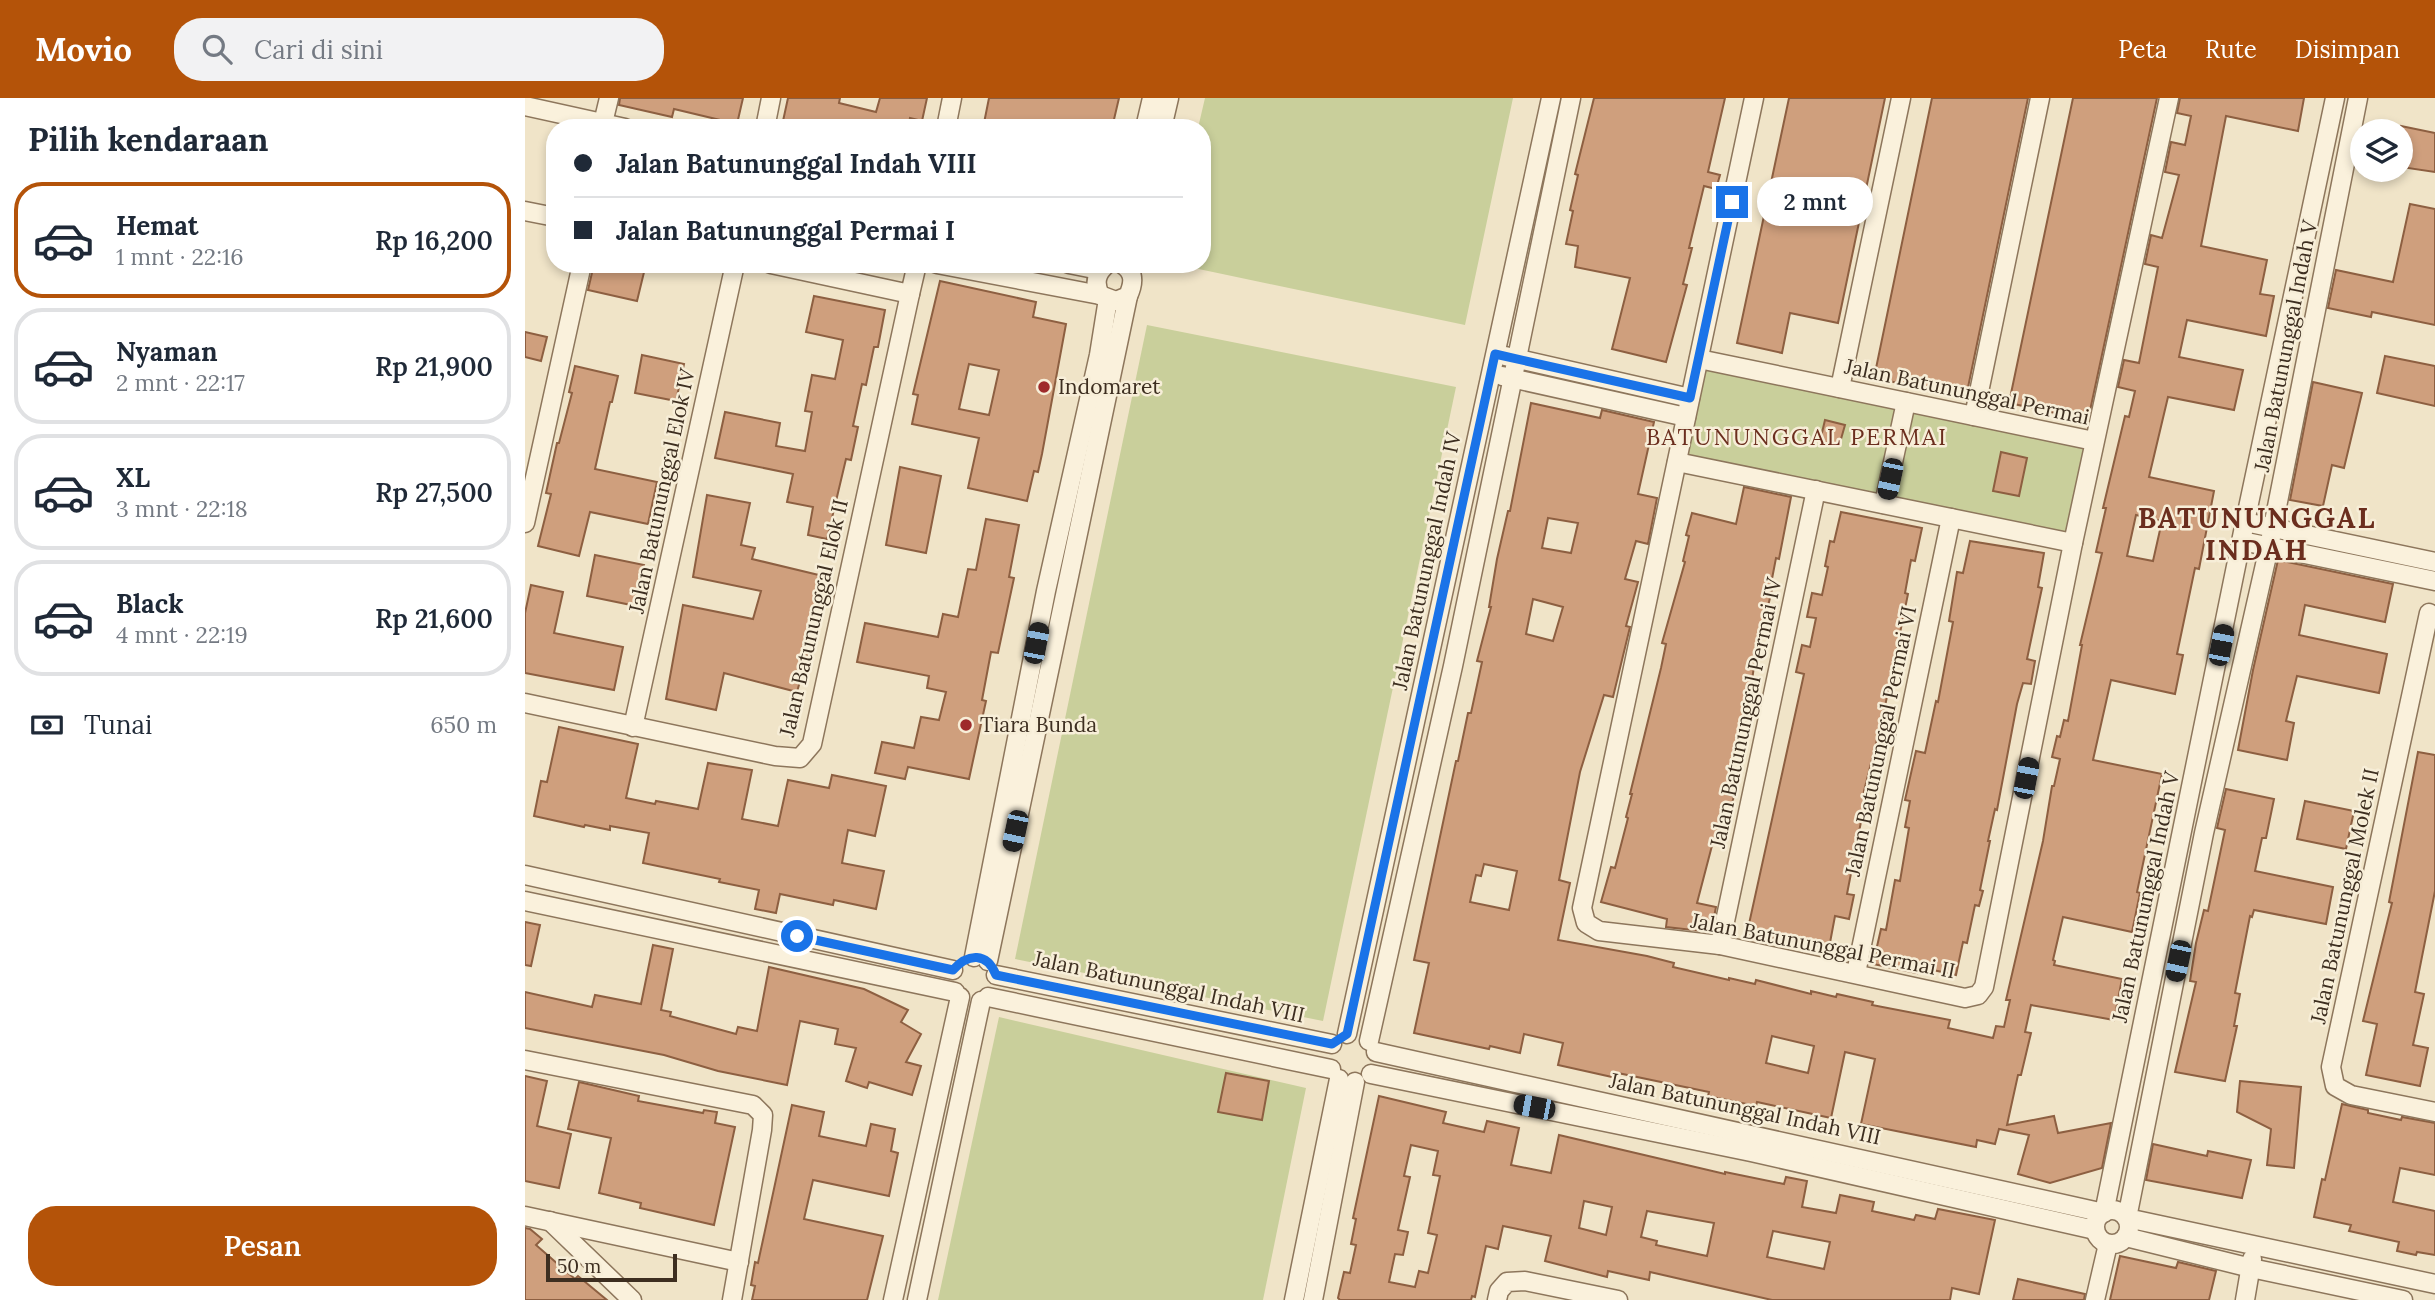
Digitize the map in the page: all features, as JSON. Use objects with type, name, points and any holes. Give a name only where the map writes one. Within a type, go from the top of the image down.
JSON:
[{"type":"street","points":[[604,119],[609,98]]},
{"type":"street","points":[[767,119],[771,98]]},
{"type":"street","points":[[948,119],[952,98]]},
{"type":"street","points":[[1147,119],[1152,98]]},
{"type":"street","points":[[1164,119],[1169,98]]},
{"type":"street","name":"Jalan Batununggal Indah IV","points":[[1340,1039],[1429,660],[1551,98]]},
{"type":"street","points":[[1349,1076],[1376,1063],[1373,1047],[1571,98]]},
{"type":"street","points":[[1754,98],[1677,462],[2073,543]]},
{"type":"street","points":[[1840,388],[1901,98]]},
{"type":"street","points":[[1974,416],[2040,98]]},
{"type":"street","points":[[2094,440],[2169,98]]},
{"type":"street","name":"Jalan Batununggal Indah V","points":[[2104,1213],[2245,522],[2335,98]]},
{"type":"street","name":"Jalan Batununggal Indah V","points":[[2127,1218],[2204,833],[2273,528],[2358,98]]},
{"type":"street","points":[[525,106],[585,119]]},
{"type":"street","points":[[525,211],[546,215]]},
{"type":"street","points":[[525,523],[580,273]]},
{"type":"street","name":"Jalan Batununggal Elok IV","points":[[633,727],[733,273]]},
{"type":"street","points":[[811,273],[910,295],[915,273]]},
{"type":"street","points":[[983,273],[1122,300],[1128,296]]},
{"type":"street","points":[[917,1300],[985,999],[995,987],[986,964],[1046,591],[1098,355],[1104,297],[1096,282],[1100,273]]},
{"type":"street","points":[[986,964],[1133,281],[1130,273]]},
{"type":"street","name":"Jalan Batununggal Elok II","points":[[525,703],[775,756],[800,758],[812,744],[910,295]]},
{"type":"street","points":[[1495,354],[1690,398]]},
{"type":"street","name":"Jalan Batununggal Permai","points":[[1699,359],[2094,440],[2073,543]]},
{"type":"street","points":[[1491,374],[1686,417]]},
{"type":"street","points":[[1884,504],[1906,402]]},
{"type":"street","name":"Jalan Batununggal Permai II","points":[[1677,462],[1582,908],[1586,923],[1599,931],[1720,945],[1965,998],[1978,995],[1984,987],[2073,543]]},
{"type":"street","name":"Jalan Batununggal Permai IV","points":[[1720,945],[1816,490]]},
{"type":"street","name":"Jalan Batununggal Permai VI","points":[[1856,973],[1951,518]]},
{"type":"street","points":[[2245,522],[2435,562]]},
{"type":"street","points":[[2242,541],[2435,581]]},
{"type":"street","name":"Jalan Batununggal Molek II","points":[[2435,587],[2432,614],[2331,1067],[2336,1086],[2351,1095],[2435,1112]]},
{"type":"street","points":[[1429,660],[1453,666]]},
{"type":"street","points":[[2184,828],[2204,833]]},
{"type":"street","points":[[525,875],[953,970]]},
{"type":"street","points":[[525,901],[958,995],[970,1002],[985,999]]},
{"type":"street","points":[[893,1300],[958,995],[951,981],[953,970],[961,961],[986,964]]},
{"type":"street","name":"Jalan Batununggal Indah VIII","points":[[986,964],[1340,1039]]},
{"type":"street","name":"Jalan Batununggal Indah VIII","points":[[985,999],[1349,1076],[1752,1143],[2104,1213]]},
{"type":"street","points":[[1349,1076],[1328,1057],[1340,1039],[1359,1035],[1373,1047]]},
{"type":"street","name":"Jalan Batununggal Indah VIII","points":[[1373,1047],[2095,1230]]},
{"type":"street","points":[[525,1059],[753,1105],[763,1115],[732,1300]]},
{"type":"street","points":[[1294,1300],[1349,1076]]},
{"type":"street","points":[[1313,1300],[1349,1076]]},
{"type":"street","points":[[2127,1218],[2129,1225],[2126,1237],[2121,1242],[2108,1244],[2097,1236],[2096,1223],[2104,1213],[2116,1211],[2127,1218],[2435,1284]]},
{"type":"street","points":[[525,1216],[739,1262]]},
{"type":"street","points":[[550,1221],[632,1300]]},
{"type":"street","points":[[2126,1237],[2251,1268],[2403,1300]]},
{"type":"street","points":[[2095,1300],[2108,1244]]},
{"type":"street","points":[[2245,1300],[2255,1246]]},
{"type":"street","points":[[1497,1300],[1499,1291],[1507,1282],[1525,1281],[1619,1300]]},
{"type":"green space","points":[[1205,98],[1513,98],[1465,325],[1211,272],[1211,119],[1200,119]]},
{"type":"green space","points":[[1147,325],[1456,387],[1323,1021],[1015,959]]},
{"type":"green space","points":[[1701,360],[2096,445],[2075,539],[1680,459]]},
{"type":"green space","points":[[999,1017],[1306,1088],[1263,1300],[938,1300]]},
{"type":"building","points":[[620,98],[743,98],[738,119],[716,119],[674,109],[672,117],[619,105]]},
{"type":"building","points":[[788,98],[840,98],[839,103],[876,112],[880,98],[927,98],[922,119],[783,119]]},
{"type":"building","points":[[989,98],[1119,98],[1114,119],[985,119]]},
{"type":"building","points":[[1594,98],[1725,98],[1708,172],[1720,175],[1716,189],[1704,186],[1689,248],[1692,248],[1683,284],[1687,285],[1666,362],[1612,349],[1630,278],[1575,267],[1578,246],[1566,244],[1578,175],[1575,174]]},
{"type":"building","points":[[1789,98],[1885,98],[1838,323],[1790,313],[1782,353],[1737,343]]},
{"type":"building","points":[[1932,98],[2028,98],[1966,397],[1874,378]]},
{"type":"building","points":[[2073,98],[2157,98],[2088,420],[2009,403]]},
{"type":"building","points":[[2180,98],[2304,98],[2298,131],[2226,116],[2201,246],[2267,260],[2260,294],[2274,296],[2266,336],[2187,320],[2179,357],[2243,370],[2234,410],[2168,397],[2149,477],[2214,491],[2199,569],[2195,568],[2177,654],[2183,655],[2175,694],[2111,680],[2093,760],[2162,774],[2137,892],[2140,893],[2132,932],[2063,917],[2053,960],[2054,965],[2122,979],[2114,1020],[2031,1005],[2025,1032],[2031,1033],[2007,1125],[2054,1116],[2058,1133],[2111,1123],[2102,1168],[2050,1183],[2018,1174],[2029,1135],[1999,1129],[1995,1144],[1977,1140],[1976,1147],[1861,1124],[1875,1059],[1845,1052],[1831,1118],[1757,1102],[1756,1106],[1708,1096],[1709,1092],[1613,1072],[1612,1077],[1558,1065],[1563,1043],[1524,1034],[1520,1053],[1414,1033],[1429,963],[1414,960],[1456,761],[1468,713],[1471,713],[1482,662],[1477,661],[1491,607],[1497,559],[1510,511],[1531,403],[1600,418],[1602,410],[1654,422],[1638,494],[1657,498],[1648,544],[1636,541],[1625,579],[1638,582],[1626,626],[1630,627],[1613,697],[1604,695],[1580,772],[1559,880],[1570,883],[1558,940],[1647,956],[1674,963],[1673,967],[1729,980],[1755,984],[1756,980],[1811,994],[1811,991],[1836,997],[1837,994],[1873,1002],[1872,1005],[1950,1020],[1948,1028],[1993,1038],[1996,1026],[2004,1027],[2010,1000],[2006,1000],[2060,759],[2052,757],[2064,720],[2068,721],[2080,645],[2102,553],[2096,552],[2106,508],[2103,508],[2125,416],[2129,417],[2135,391],[2118,387],[2124,360],[2139,363],[2158,267],[2145,264],[2151,235],[2162,238],[2179,175],[2165,172],[2171,142],[2185,145],[2191,116],[2177,113]],"holes":[[[2136,515],[2162,521],[2153,561],[2127,556]],[[1548,518],[1578,523],[1571,553],[1542,548]],[[1533,599],[1563,607],[1553,641],[1526,634]],[[1484,864],[1517,871],[1509,910],[1470,902],[1476,875],[1481,876]],[[1772,1036],[1814,1046],[1808,1073],[1766,1063]]]},
{"type":"building","points":[[2413,128],[2435,133],[2435,172],[2413,169]]},
{"type":"building","points":[[2410,204],[2435,209],[2435,325],[2372,312],[2371,317],[2328,308],[2336,270],[2393,282]]},
{"type":"building","points":[[592,273],[644,273],[637,301],[588,290]]},
{"type":"building","points":[[940,281],[1036,302],[1033,317],[1066,324],[1042,454],[1038,472],[1034,471],[1027,501],[968,488],[979,438],[912,424],[918,395],[913,394]],"holes":[[[969,364],[999,370],[989,415],[959,409]]]},
{"type":"building","points":[[814,296],[885,310],[878,347],[874,347],[866,385],[862,384],[853,426],[858,427],[851,460],[846,459],[827,539],[808,535],[813,507],[787,502],[793,474],[715,458],[725,412],[780,423],[776,446],[805,451],[812,412],[805,411],[812,375],[835,379],[843,340],[806,332]]},
{"type":"building","points":[[525,332],[547,337],[541,361],[525,357]]},
{"type":"building","points":[[642,355],[684,364],[676,401],[635,393]]},
{"type":"building","points":[[2385,356],[2435,366],[2435,406],[2377,393]]},
{"type":"building","points":[[575,366],[618,376],[595,469],[657,482],[648,524],[590,512],[579,556],[538,546],[551,494],[546,493],[572,393],[569,392]]},
{"type":"building","points":[[2313,382],[2362,393],[2344,468],[2332,465],[2323,506],[2290,500]]},
{"type":"building","points":[[1825,420],[1845,425],[1839,446],[1820,441]]},
{"type":"building","points":[[2001,452],[2027,458],[2019,496],[1993,491]]},
{"type":"building","points":[[900,467],[941,476],[926,553],[886,545]]},
{"type":"building","points":[[1744,487],[1791,497],[1754,666],[1744,739],[1740,738],[1726,794],[1734,796],[1728,819],[1724,818],[1719,839],[1714,838],[1697,903],[1716,907],[1711,932],[1666,927],[1667,919],[1601,902],[1611,867],[1615,868],[1628,818],[1630,794],[1666,644],[1662,643],[1685,562],[1683,561],[1689,536],[1686,535],[1692,513],[1736,524]]},
{"type":"building","points":[[707,495],[750,503],[741,545],[755,548],[752,559],[823,576],[802,650],[808,652],[797,692],[724,673],[716,710],[666,699],[683,605],[753,619],[761,591],[693,577]]},
{"type":"building","points":[[1841,512],[1922,528],[1915,561],[1911,560],[1905,593],[1908,594],[1883,716],[1863,795],[1866,796],[1847,894],[1854,895],[1849,919],[1835,916],[1829,948],[1747,933],[1804,674],[1796,672],[1802,645],[1810,647],[1816,618],[1807,617],[1812,593],[1822,595],[1830,541],[1834,542]]},
{"type":"building","points":[[986,519],[1019,525],[1009,577],[1014,578],[998,653],[991,652],[982,700],[986,701],[969,779],[908,767],[905,779],[875,773],[882,742],[914,748],[921,717],[939,720],[946,692],[927,688],[929,676],[857,662],[865,623],[938,637],[943,614],[958,617],[968,569],[976,570]]},
{"type":"building","points":[[1970,541],[2044,553],[2038,587],[2042,588],[2027,659],[2035,661],[2031,684],[2023,683],[2017,704],[1997,810],[1995,809],[1988,841],[1980,890],[1983,891],[1979,906],[1975,905],[1967,943],[1963,942],[1956,975],[1919,967],[1917,973],[1873,964],[1881,929],[1886,930],[1895,880],[1900,881],[1909,828],[1905,827],[1910,801],[1905,800],[1916,751],[1925,753],[1936,701],[1938,702],[1953,622],[1949,621],[1957,572],[1963,573]]},
{"type":"building","points":[[595,555],[644,565],[636,606],[587,596]]},
{"type":"building","points":[[2278,560],[2393,584],[2385,622],[2305,605],[2299,635],[2387,654],[2379,693],[2297,676],[2286,721],[2294,723],[2287,760],[2238,750]]},
{"type":"building","points":[[531,585],[563,592],[554,633],[623,647],[614,690],[525,673],[525,613]]},
{"type":"building","points":[[559,727],[638,744],[626,798],[655,804],[656,801],[698,809],[708,763],[752,770],[742,819],[778,826],[788,780],[829,788],[832,775],[886,786],[875,836],[848,830],[842,863],[884,871],[876,909],[834,900],[833,905],[780,894],[776,913],[755,909],[759,890],[643,863],[649,833],[610,826],[610,830],[585,825],[584,827],[534,816],[541,781],[547,782]]},
{"type":"building","points":[[2418,752],[2435,755],[2435,891],[2415,992],[2424,994],[2413,1045],[2428,1048],[2420,1086],[2366,1075],[2377,1024],[2363,1021],[2392,903],[2389,902]]},
{"type":"building","points":[[2226,789],[2274,799],[2266,838],[2262,838],[2255,871],[2333,887],[2326,924],[2254,910],[2252,917],[2250,916],[2235,993],[2240,994],[2234,1026],[2237,1026],[2225,1081],[2175,1072],[2196,982],[2190,981],[2196,943],[2204,910],[2208,911],[2225,830],[2217,828]]},
{"type":"building","points":[[2305,801],[2354,811],[2346,849],[2297,839]]},
{"type":"building","points":[[525,922],[540,925],[531,966],[525,965]]},
{"type":"building","points":[[653,945],[673,949],[661,1010],[671,1012],[670,1016],[736,1034],[738,1027],[757,1031],[769,967],[864,989],[908,1010],[901,1022],[921,1034],[906,1062],[921,1066],[912,1095],[869,1082],[867,1088],[846,1081],[856,1048],[835,1044],[838,1029],[800,1021],[787,1085],[718,1071],[664,1055],[525,1028],[525,992],[592,1007],[595,995],[641,1004]]},
{"type":"building","points":[[1226,1073],[1269,1081],[1262,1120],[1218,1112]]},
{"type":"building","points":[[525,1076],[547,1081],[537,1126],[571,1134],[559,1188],[525,1181]]},
{"type":"building","points":[[2240,1081],[2301,1087],[2294,1168],[2267,1165],[2271,1129],[2237,1112]]},
{"type":"building","points":[[579,1082],[639,1096],[638,1101],[703,1113],[704,1110],[717,1112],[715,1123],[735,1127],[714,1225],[640,1208],[641,1203],[599,1193],[611,1138],[568,1129]]},
{"type":"building","points":[[1379,1096],[1446,1112],[1443,1123],[1484,1132],[1487,1121],[1519,1128],[1511,1165],[1551,1173],[1559,1135],[1725,1174],[1784,1184],[1786,1177],[1807,1181],[1802,1207],[1836,1213],[1840,1195],[1874,1202],[1872,1211],[1914,1220],[1916,1215],[1935,1219],[1938,1209],[1995,1220],[1979,1294],[1952,1288],[1950,1300],[1772,1300],[1650,1272],[1649,1280],[1608,1271],[1607,1277],[1545,1261],[1551,1236],[1503,1226],[1498,1249],[1486,1246],[1475,1297],[1472,1296],[1471,1300],[1340,1300],[1338,1298],[1344,1272],[1350,1273],[1356,1245],[1351,1244],[1356,1219],[1353,1218]],"holes":[[[1411,1145],[1438,1151],[1433,1175],[1440,1176],[1428,1233],[1437,1235],[1428,1273],[1419,1271],[1415,1287],[1389,1282],[1395,1254],[1403,1255],[1408,1232],[1398,1230],[1410,1177],[1404,1176]],[[1584,1201],[1612,1207],[1606,1235],[1579,1228]],[[1647,1211],[1714,1223],[1707,1256],[1656,1245],[1657,1241],[1641,1237]],[[1773,1231],[1830,1242],[1824,1269],[1767,1257]]]},
{"type":"building","points":[[2342,1104],[2401,1120],[2402,1117],[2435,1123],[2435,1175],[2400,1168],[2393,1202],[2435,1211],[2435,1255],[2397,1251],[2399,1242],[2349,1231],[2351,1225],[2314,1217]]},
{"type":"building","points":[[792,1105],[824,1112],[819,1136],[866,1146],[871,1124],[895,1129],[891,1151],[898,1153],[889,1196],[813,1180],[804,1219],[883,1236],[867,1300],[752,1300],[755,1286],[751,1285],[755,1262],[758,1263]]},
{"type":"building","points":[[2153,1144],[2207,1156],[2208,1151],[2251,1160],[2242,1198],[2146,1180]]},
{"type":"building","points":[[525,1228],[542,1239],[536,1245],[575,1279],[578,1276],[607,1300],[525,1300]]},
{"type":"building","points":[[2120,1256],[2176,1268],[2178,1262],[2216,1271],[2209,1300],[2110,1300]]},
{"type":"building","points":[[2018,1279],[2085,1294],[2084,1300],[2013,1300]]},
{"type":"place","name":"Indomaret","points":[[1044,387]]},
{"type":"place","name":"Tiara Bunda","points":[[966,725]]},
{"type":"district","name":"BATUNUNGGAL PERMAI","points":[[1797,437]]},
{"type":"district","name":"BATUNUNGGAL INDAH","points":[[2257,534]]},
{"type":"route","points":[[797,936],[953,970],[961,961],[974,957],[988,961],[996,975],[1332,1044],[1347,1034],[1495,354],[1690,398],[1732,202]]}]
